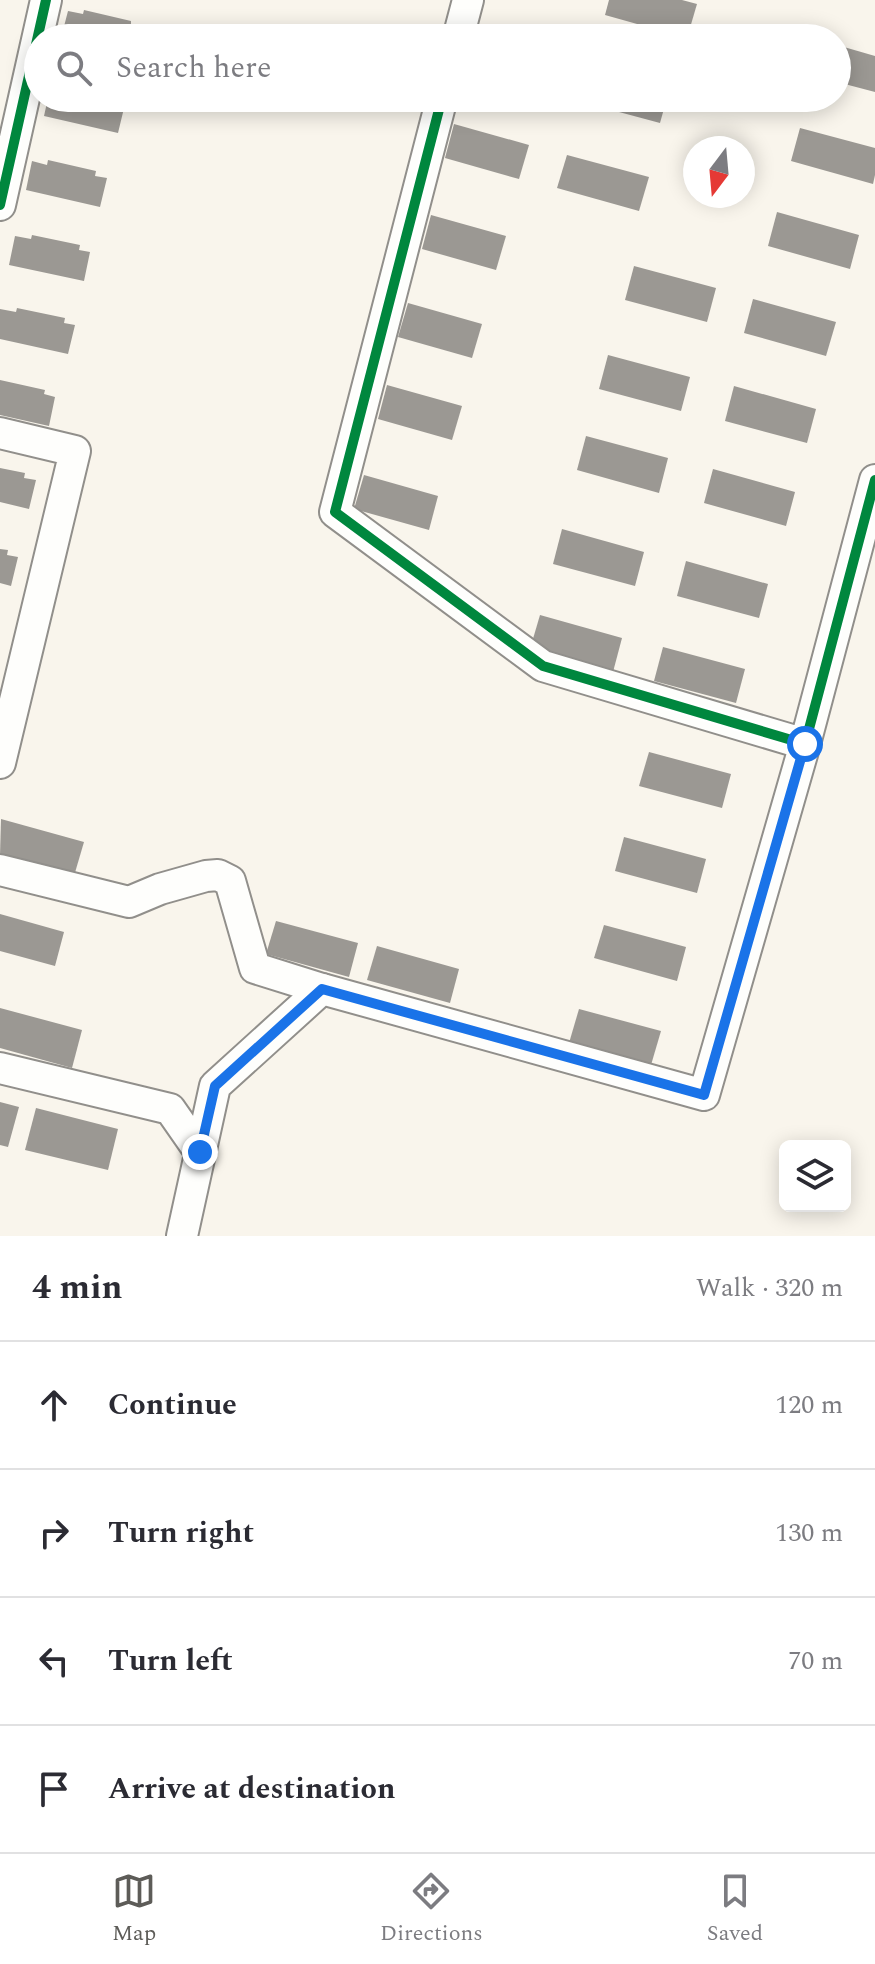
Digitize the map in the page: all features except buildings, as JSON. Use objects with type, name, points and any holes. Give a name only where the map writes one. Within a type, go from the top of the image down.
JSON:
[{"type":"street","points":[[41,24],[46,0]]},
{"type":"street","points":[[462,24],[468,0]]},
{"type":"street","points":[[0,205],[24,98]]},
{"type":"street","points":[[438,112],[335,512],[543,666],[805,744]]},
{"type":"street","points":[[0,433],[75,451],[0,763]]},
{"type":"street","points":[[0,870],[129,902],[160,889],[218,875],[230,881],[255,968],[704,1095],[805,744],[875,480]]},
{"type":"street","points":[[182,1236],[215,1086],[322,989]]},
{"type":"street","points":[[0,1068],[170,1109],[200,1152]]},
{"type":"cycle path","points":[[41,24],[46,0]]},
{"type":"cycle path","points":[[0,205],[24,98]]},
{"type":"cycle path","points":[[438,112],[335,512],[543,666],[805,744],[875,480]]},
{"type":"route","points":[[200,1152],[215,1086],[322,989],[704,1095],[805,744]]}]
